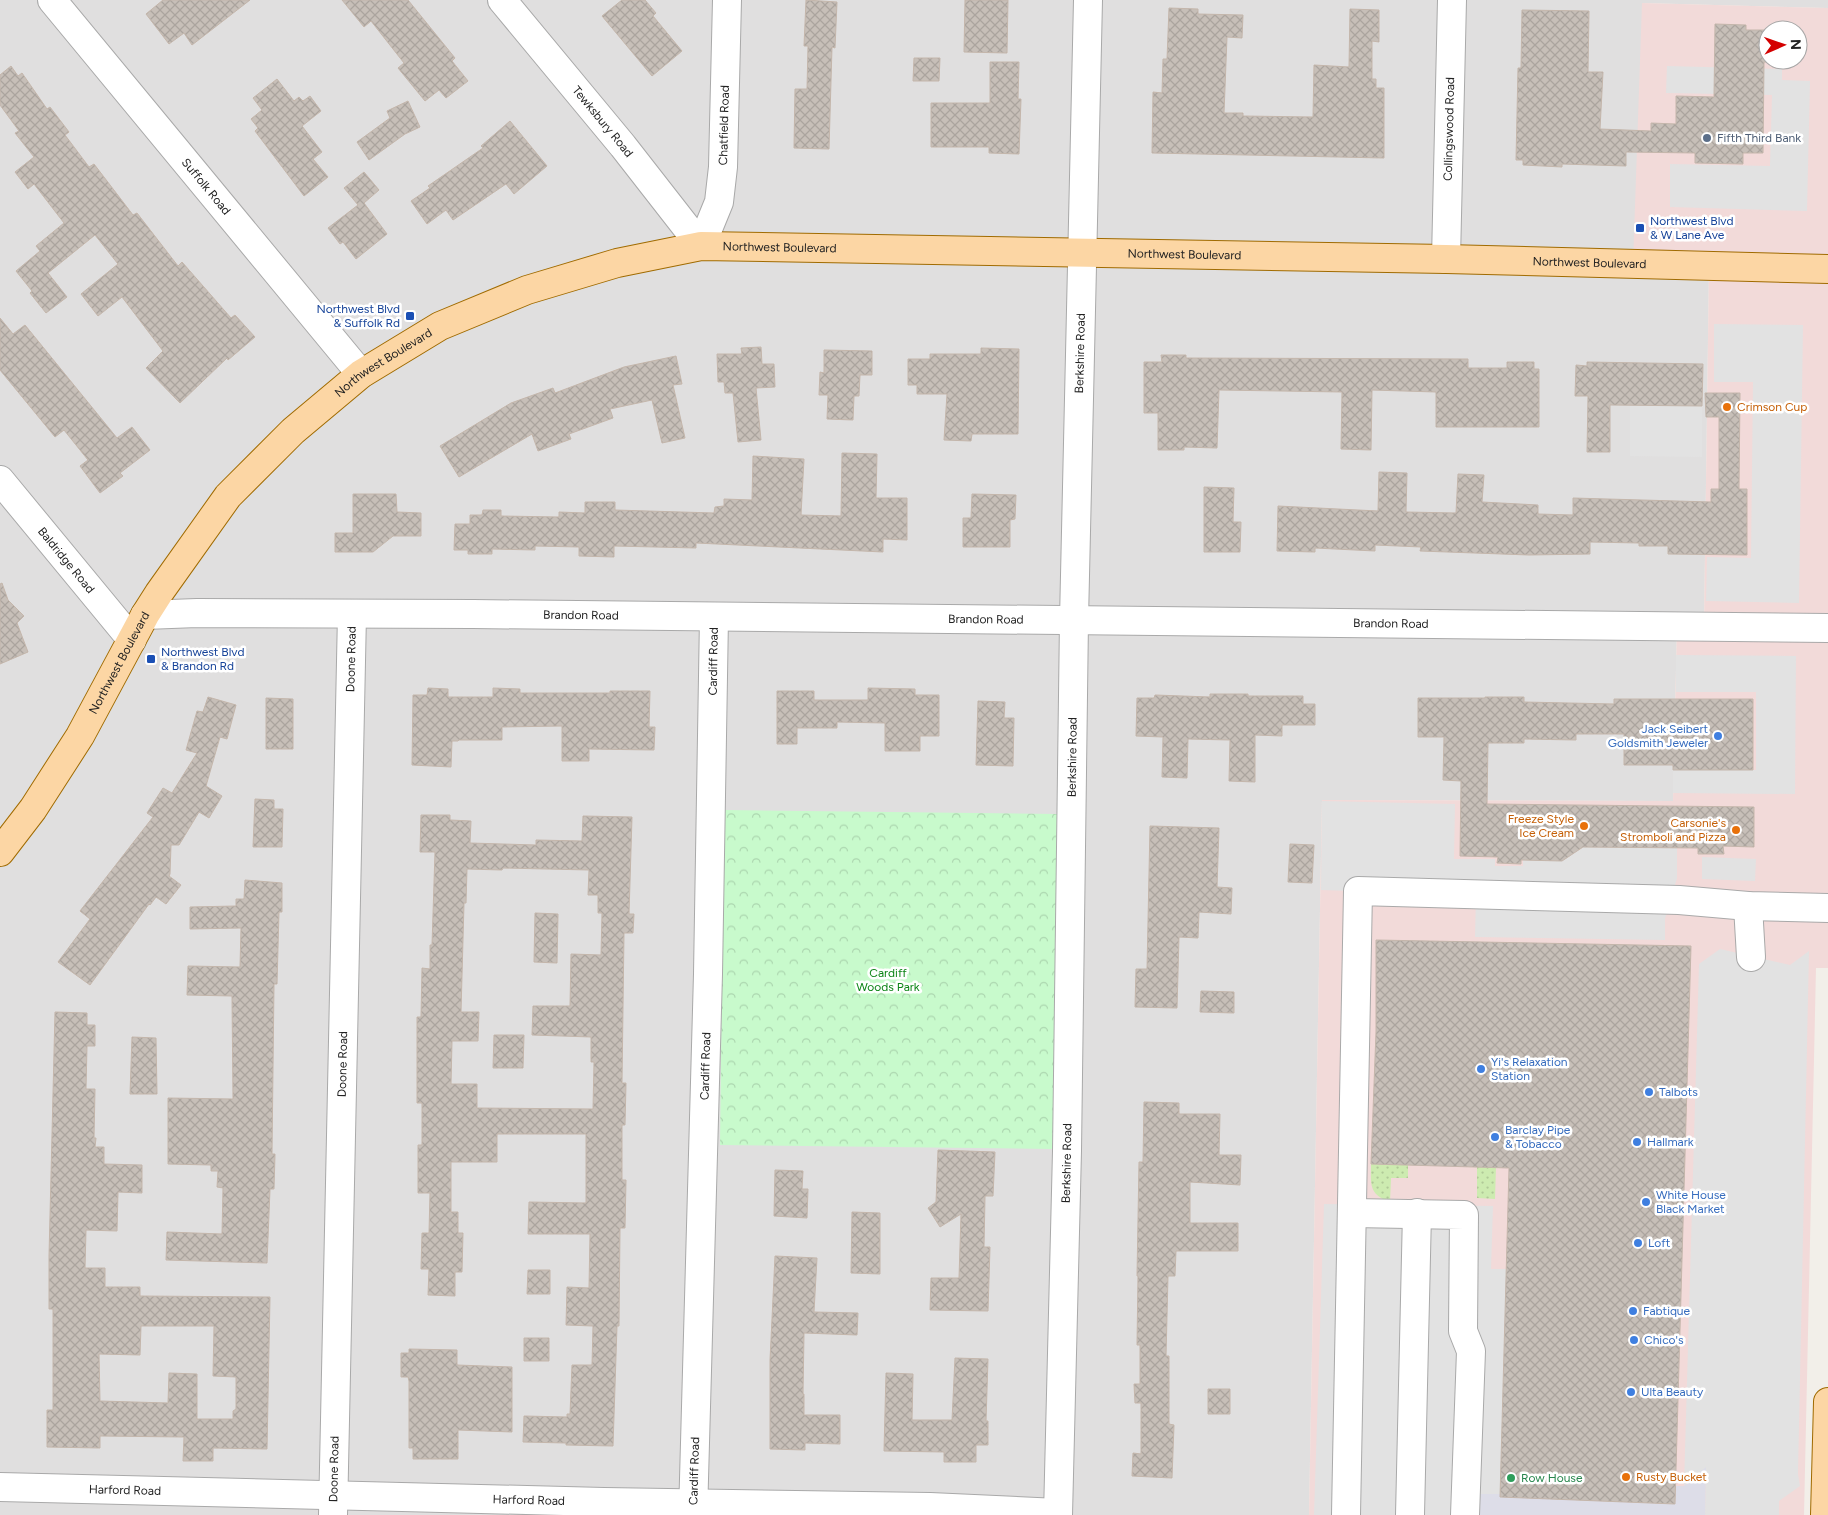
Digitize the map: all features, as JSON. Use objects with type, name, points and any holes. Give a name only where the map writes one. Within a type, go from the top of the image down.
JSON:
[{"type":"main road","name":"Northwest Boulevard","points":[[0,852],[33,809],[80,736],[145,615],[228,496],[293,431],[361,374],[440,326],[527,290],[618,263],[701,246],[1446,259],[1828,269]]},
{"type":"main road","points":[[1825,1515],[1828,1402]]},
{"type":"street","name":"Suffolk Road","points":[[52,0],[361,374]]},
{"type":"street","name":"Tewksbury Road","points":[[502,0],[623,146],[701,246]]},
{"type":"street","name":"Chatfield Road","points":[[701,246],[719,202],[723,167],[727,0]]},
{"type":"street","name":"Berkshire Road","points":[[1058,1514],[1067,1151],[1074,620],[1088,0]]},
{"type":"street","name":"Collingswood Road","points":[[1446,259],[1452,0]]},
{"type":"street","name":"Baldridge Road","points":[[0,480],[132,640]]},
{"type":"street","name":"Brandon Road","points":[[145,615],[197,613],[352,614],[1828,628]]},
{"type":"street","name":"Doone Road","points":[[333,1505],[352,614]]},
{"type":"street","name":"Cardiff Road","points":[[693,1509],[707,994],[714,617]]},
{"type":"street","points":[[1346,1515],[1358,891],[1679,900],[1748,906],[1828,908]]},
{"type":"street","points":[[1748,906],[1751,957]]},
{"type":"street","points":[[1353,1212],[1464,1215],[1464,1331],[1471,1351],[1465,1515]]},
{"type":"street","points":[[1410,1515],[1417,1213]]},
{"type":"street","name":"Harford Road","points":[[0,1487],[333,1505],[693,1509],[930,1507],[1058,1514]]},
{"type":"shaded area","points":[[0,0],[1828,0],[1828,8],[1642,3],[1709,266],[1704,626],[1677,626],[1673,801],[1322,800],[1309,1515],[0,1515]]},
{"type":"shaded area","points":[[1642,3],[1828,8],[1828,968],[1816,968],[1804,1515],[1309,1515],[1322,800],[1673,801],[1677,626],[1704,626],[1709,266],[1633,264]]},
{"type":"shaded area","points":[[1667,66],[1782,70],[1782,80],[1810,81],[1807,211],[1670,207],[1670,164],[1770,166],[1772,95],[1666,93]]},
{"type":"shaded area","points":[[1714,324],[1803,325],[1799,603],[1706,601],[1707,557],[1751,558],[1753,382],[1714,382]]},
{"type":"shaded area","points":[[1630,405],[1702,406],[1702,457],[1630,456]]},
{"type":"shaded area","points":[[1676,655],[1796,656],[1795,794],[1673,793],[1673,770],[1756,770],[1756,692],[1676,692]]},
{"type":"shaded area","points":[[1322,801],[1455,804],[1454,859],[1495,859],[1495,866],[1523,866],[1523,860],[1562,861],[1583,847],[1677,848],[1677,878],[1665,919],[1665,940],[1475,937],[1476,895],[1321,890]]},
{"type":"shaded area","points":[[1702,857],[1756,859],[1755,881],[1702,879]]},
{"type":"shaded area","points":[[1720,949],[1790,965],[1809,951],[1798,1474],[1800,1486],[1779,1501],[1779,1515],[1705,1515],[1706,1468],[1684,1486],[1699,964]]},
{"type":"shaded area","points":[[1324,1204],[1493,1206],[1491,1269],[1507,1269],[1501,1494],[1477,1515],[1314,1515]]},
{"type":"shaded area","points":[[1706,1467],[1705,1515],[1477,1515],[1477,1494],[1501,1494],[1501,1497],[1675,1504],[1676,1486],[1684,1486]]},
{"type":"green space","name":"Cardiff Woods Park","points":[[724,810],[1057,814],[1053,1149],[720,1145]]},
{"type":"green space","points":[[1371,1164],[1408,1165],[1408,1178],[1391,1178],[1390,1202],[1378,1196],[1372,1188]]},
{"type":"green space","points":[[1477,1167],[1496,1167],[1495,1199],[1477,1198]]},
{"type":"building","points":[[163,0],[250,0],[192,45],[184,33],[169,44],[146,14]]},
{"type":"building","points":[[342,0],[408,0],[455,58],[452,61],[468,81],[446,98],[439,90],[425,101],[398,68],[404,63],[371,21],[364,27]]},
{"type":"building","points":[[622,0],[645,0],[656,13],[653,16],[682,51],[652,76],[602,16]]},
{"type":"building","points":[[806,0],[837,2],[835,48],[832,47],[829,149],[794,148],[795,89],[807,89],[808,46],[804,46]]},
{"type":"building","points":[[965,0],[1008,0],[1007,53],[964,52]]},
{"type":"building","points":[[1169,8],[1198,9],[1198,14],[1243,15],[1242,38],[1227,37],[1224,113],[1243,113],[1243,116],[1313,117],[1314,65],[1349,67],[1350,9],[1379,10],[1379,42],[1372,41],[1372,79],[1376,79],[1376,88],[1384,88],[1384,158],[1152,153],[1153,92],[1162,93],[1163,59],[1167,59]]},
{"type":"building","points":[[1522,10],[1589,11],[1588,72],[1603,72],[1600,129],[1651,131],[1651,123],[1676,124],[1676,96],[1714,97],[1715,24],[1746,25],[1746,30],[1758,30],[1758,70],[1764,70],[1763,153],[1743,153],[1743,164],[1695,163],[1695,153],[1626,152],[1626,166],[1562,164],[1562,167],[1523,165],[1523,160],[1516,160],[1518,68],[1521,68]]},
{"type":"building","points":[[914,58],[940,58],[939,81],[913,81]]},
{"type":"building","points":[[990,62],[1019,62],[1018,99],[1021,99],[1019,154],[989,153],[989,147],[931,147],[931,103],[990,103]]},
{"type":"building","points":[[11,66],[18,76],[22,73],[47,109],[50,107],[69,132],[65,135],[89,167],[94,164],[133,215],[137,213],[178,266],[182,262],[231,318],[235,315],[255,337],[228,360],[227,358],[180,403],[146,368],[163,351],[122,297],[98,316],[81,294],[118,264],[95,235],[48,273],[67,297],[46,313],[16,271],[40,251],[36,246],[64,223],[34,184],[28,189],[15,172],[34,157],[15,133],[19,131],[0,105],[0,75]]},
{"type":"building","points":[[277,79],[294,101],[299,97],[303,101],[310,96],[321,111],[302,126],[322,152],[313,159],[328,177],[304,196],[255,131],[258,128],[251,119],[262,110],[253,98]]},
{"type":"building","points":[[408,101],[420,127],[405,134],[369,160],[357,142],[390,118],[387,111]]},
{"type":"building","points":[[510,121],[547,166],[514,194],[506,184],[453,220],[446,210],[427,224],[411,201],[430,188],[428,186],[483,148],[481,146]]},
{"type":"building","points":[[364,172],[379,190],[364,203],[387,234],[356,259],[343,242],[340,244],[328,228],[358,205],[344,188]]},
{"type":"building","points":[[0,318],[13,334],[25,325],[117,438],[132,427],[150,450],[120,473],[123,476],[100,493],[80,466],[88,460],[64,430],[55,437],[0,370]]},
{"type":"building","points":[[761,347],[762,364],[774,364],[775,387],[756,388],[761,440],[738,442],[733,393],[725,393],[724,382],[718,382],[717,354],[742,354],[741,348]]},
{"type":"building","points":[[981,348],[1019,349],[1018,434],[972,434],[971,441],[944,440],[947,394],[917,394],[917,385],[908,385],[908,359],[930,359],[930,354],[981,354]]},
{"type":"building","points":[[824,350],[872,351],[872,375],[860,375],[859,396],[854,396],[853,420],[827,419],[828,395],[819,395],[820,372],[824,373]]},
{"type":"building","points":[[1161,355],[1186,355],[1186,358],[1468,359],[1468,368],[1507,368],[1507,362],[1534,362],[1534,369],[1539,369],[1539,427],[1436,427],[1436,392],[1372,390],[1371,450],[1341,449],[1342,392],[1219,390],[1217,448],[1184,447],[1184,450],[1158,450],[1158,413],[1144,413],[1144,362],[1162,362]]},
{"type":"building","points":[[676,356],[682,384],[673,385],[685,438],[662,443],[652,400],[610,409],[613,418],[569,434],[571,439],[538,451],[532,434],[459,477],[440,446],[511,403],[553,388],[555,393],[624,367]]},
{"type":"building","points":[[1587,362],[1703,364],[1702,406],[1610,405],[1610,452],[1587,452],[1588,396],[1575,396],[1576,365],[1587,366]]},
{"type":"building","points":[[1705,393],[1740,393],[1739,489],[1747,489],[1747,555],[1668,554],[1668,546],[1639,546],[1639,543],[1590,542],[1590,554],[1529,555],[1420,551],[1421,547],[1375,545],[1375,551],[1315,548],[1315,552],[1277,551],[1278,506],[1378,511],[1379,472],[1407,473],[1406,512],[1456,513],[1458,474],[1484,475],[1482,502],[1538,505],[1538,514],[1573,515],[1573,498],[1711,502],[1711,489],[1719,489],[1719,417],[1706,417]]},
{"type":"building","points":[[842,453],[877,454],[876,498],[907,498],[907,540],[883,539],[883,552],[696,543],[696,548],[614,546],[614,557],[579,556],[579,547],[535,546],[535,550],[492,549],[492,554],[468,554],[468,550],[454,550],[455,524],[470,524],[470,515],[482,515],[483,510],[501,510],[501,516],[559,517],[559,512],[585,513],[585,502],[615,502],[615,510],[714,513],[715,507],[724,506],[724,499],[752,500],[753,456],[804,459],[801,515],[841,516]]},
{"type":"building","points":[[1204,487],[1234,488],[1233,522],[1241,522],[1240,552],[1204,552]]},
{"type":"building","points":[[353,494],[396,494],[397,512],[421,513],[421,536],[393,536],[373,552],[335,552],[335,533],[353,533]]},
{"type":"building","points":[[972,494],[1016,495],[1015,519],[1010,520],[1010,547],[963,547],[963,518],[971,518]]},
{"type":"building","points":[[2,583],[8,600],[24,616],[17,623],[28,652],[0,664],[0,584]]},
{"type":"building","points":[[428,688],[448,689],[448,697],[493,697],[493,688],[520,689],[520,693],[650,691],[649,727],[655,727],[654,750],[589,749],[589,761],[562,761],[562,726],[502,727],[502,740],[452,741],[451,767],[412,765],[413,695],[427,695]]},
{"type":"building","points":[[868,688],[915,689],[915,695],[939,695],[939,736],[920,736],[920,751],[885,751],[885,723],[837,722],[837,728],[797,728],[797,744],[777,744],[777,691],[814,691],[814,700],[868,700]]},
{"type":"building","points":[[1210,694],[1303,696],[1303,704],[1315,704],[1315,725],[1282,725],[1282,736],[1255,735],[1255,782],[1229,781],[1230,740],[1188,739],[1187,778],[1162,777],[1163,737],[1136,736],[1137,698],[1154,698],[1155,695],[1210,697]]},
{"type":"building","points":[[208,697],[236,705],[227,739],[220,737],[206,786],[222,796],[209,818],[199,812],[179,845],[171,845],[169,876],[181,885],[166,904],[156,897],[149,904],[90,985],[58,962],[90,919],[80,911],[153,817],[147,813],[163,788],[172,793],[197,753],[186,750],[197,711],[203,712]]},
{"type":"building","points":[[1524,697],[1524,702],[1614,704],[1614,699],[1753,699],[1753,770],[1673,770],[1673,765],[1624,765],[1624,734],[1576,734],[1576,740],[1524,739],[1524,743],[1488,743],[1487,804],[1754,807],[1754,847],[1723,846],[1724,854],[1698,854],[1698,848],[1583,847],[1562,861],[1521,860],[1521,864],[1497,863],[1498,857],[1460,856],[1461,781],[1443,780],[1444,737],[1418,737],[1418,698]]},
{"type":"building","points":[[266,698],[293,699],[293,749],[266,749]]},
{"type":"building","points":[[978,701],[1005,702],[1004,718],[1014,718],[1013,766],[976,765]]},
{"type":"building","points":[[255,799],[274,800],[274,809],[283,809],[282,847],[253,847]]},
{"type":"building","points":[[421,815],[450,815],[450,820],[471,821],[470,843],[536,845],[536,840],[582,841],[583,816],[632,817],[629,914],[634,914],[633,933],[624,933],[622,1083],[626,1083],[625,1125],[622,1125],[622,1180],[626,1180],[625,1228],[620,1228],[619,1326],[617,1326],[613,1446],[523,1442],[524,1416],[567,1417],[567,1414],[570,1414],[572,1365],[592,1365],[593,1326],[566,1325],[567,1287],[589,1288],[590,1234],[528,1234],[529,1202],[586,1203],[586,1134],[497,1134],[497,1162],[451,1162],[451,1212],[458,1212],[458,1233],[463,1233],[462,1272],[455,1272],[455,1296],[428,1295],[429,1269],[421,1269],[422,1233],[429,1233],[430,1193],[418,1193],[418,1145],[422,1145],[422,1103],[417,1103],[417,1017],[421,1017],[422,968],[430,969],[435,852],[420,852]],"holes":[[[467,869],[589,870],[588,895],[598,895],[598,913],[602,913],[601,955],[571,954],[570,1006],[533,1006],[532,1035],[591,1037],[591,1062],[594,1062],[593,1109],[477,1108],[477,1084],[451,1084],[452,1041],[478,1041],[479,1012],[461,1012],[464,903],[466,903]]]},
{"type":"building","points":[[1150,826],[1219,828],[1217,887],[1232,888],[1231,914],[1199,912],[1198,938],[1179,937],[1177,1008],[1135,1007],[1136,969],[1147,969]]},
{"type":"building","points":[[1290,844],[1314,845],[1312,883],[1288,882]]},
{"type":"building","points":[[245,880],[282,883],[282,912],[279,912],[277,984],[274,984],[272,1154],[275,1154],[274,1189],[270,1189],[267,1263],[166,1260],[167,1232],[222,1234],[223,1188],[217,1187],[218,1171],[211,1171],[211,1165],[168,1164],[168,1098],[233,1099],[232,996],[187,995],[188,966],[240,967],[241,928],[190,929],[190,907],[236,906],[236,899],[244,899]]},
{"type":"building","points":[[535,913],[558,914],[557,963],[534,962]]},
{"type":"building","points":[[1376,940],[1691,946],[1675,1504],[1500,1497],[1509,1168],[1371,1164],[1376,1032]]},
{"type":"building","points":[[1201,991],[1234,992],[1234,1013],[1200,1012]]},
{"type":"building","points":[[55,1012],[87,1013],[87,1025],[95,1025],[95,1046],[87,1046],[86,1089],[95,1089],[95,1147],[104,1147],[104,1164],[142,1165],[142,1193],[118,1192],[117,1231],[86,1230],[85,1268],[105,1268],[105,1287],[140,1287],[140,1296],[270,1297],[267,1449],[213,1448],[213,1461],[183,1461],[184,1437],[100,1436],[100,1448],[47,1447],[47,1410],[53,1410],[53,1309],[49,1309]],"holes":[[[141,1326],[214,1326],[213,1376],[236,1377],[236,1409],[233,1411],[233,1419],[197,1419],[197,1374],[169,1373],[168,1403],[100,1401],[99,1354],[140,1355]]]},
{"type":"building","points":[[494,1035],[524,1035],[523,1068],[493,1068]]},
{"type":"building","points":[[132,1037],[156,1038],[157,1094],[130,1094]]},
{"type":"building","points":[[1144,1102],[1179,1103],[1179,1114],[1220,1114],[1219,1155],[1241,1155],[1240,1185],[1190,1182],[1190,1223],[1238,1223],[1238,1251],[1176,1251],[1175,1276],[1168,1276],[1166,1356],[1169,1356],[1169,1424],[1174,1425],[1172,1478],[1132,1476],[1133,1453],[1141,1454],[1141,1403],[1135,1403],[1134,1384],[1140,1384],[1140,1345],[1137,1345],[1137,1276],[1139,1162],[1143,1162]]},
{"type":"building","points":[[938,1150],[995,1152],[993,1196],[985,1196],[984,1247],[990,1247],[988,1311],[930,1310],[931,1278],[959,1278],[961,1214],[940,1227],[928,1208],[936,1202]]},
{"type":"building","points":[[775,1170],[803,1171],[802,1189],[808,1189],[807,1218],[774,1216]]},
{"type":"building","points":[[852,1212],[880,1213],[880,1274],[851,1273]]},
{"type":"building","points":[[775,1256],[817,1258],[814,1312],[858,1313],[857,1335],[804,1333],[804,1415],[840,1415],[840,1444],[805,1443],[805,1450],[770,1449],[770,1360]]},
{"type":"building","points":[[528,1270],[550,1270],[550,1294],[527,1294]]},
{"type":"building","points":[[524,1338],[549,1338],[549,1361],[524,1361]]},
{"type":"building","points":[[409,1349],[457,1350],[457,1365],[512,1367],[512,1432],[458,1430],[458,1459],[413,1459],[413,1448],[409,1448],[409,1381],[408,1377],[401,1377],[401,1353],[409,1353]]},
{"type":"building","points":[[955,1358],[988,1359],[986,1421],[988,1421],[988,1445],[976,1445],[976,1462],[944,1462],[944,1452],[884,1451],[886,1373],[913,1374],[912,1420],[952,1420]]},
{"type":"building","points":[[1208,1389],[1230,1389],[1230,1414],[1208,1414]]},
{"type":"place","name":"Fifth Third Bank","points":[[1707,138]]},
{"type":"place","name":"Northwest Blvd & W Lane Ave","points":[[1640,228]]},
{"type":"place","name":"Northwest Blvd & Suffolk Rd","points":[[410,316]]},
{"type":"place","name":"Crimson Cup","points":[[1727,407]]},
{"type":"place","name":"Northwest Blvd & Brandon Rd","points":[[151,659]]},
{"type":"place","name":"Jack Seibert Goldsmith Jeweler","points":[[1718,736]]},
{"type":"place","name":"Freeze Style Ice Cream","points":[[1584,826]]},
{"type":"place","name":"Carsonie's Stromboli and Pizza","points":[[1736,830]]},
{"type":"place","name":"Yi's Relaxation Station","points":[[1481,1069]]},
{"type":"place","name":"Talbots","points":[[1649,1092]]},
{"type":"place","name":"Barclay Pipe & Tobacco","points":[[1495,1137]]},
{"type":"place","name":"Hallmark","points":[[1637,1142]]},
{"type":"place","name":"White House Black Market","points":[[1646,1202]]},
{"type":"place","name":"Loft","points":[[1638,1243]]},
{"type":"place","name":"Fabtique","points":[[1633,1311]]},
{"type":"place","name":"Chico's","points":[[1634,1340]]},
{"type":"place","name":"Ulta Beauty","points":[[1631,1392]]},
{"type":"place","name":"Rusty Bucket","points":[[1626,1477]]},
{"type":"place","name":"Row House","points":[[1511,1478]]}]
